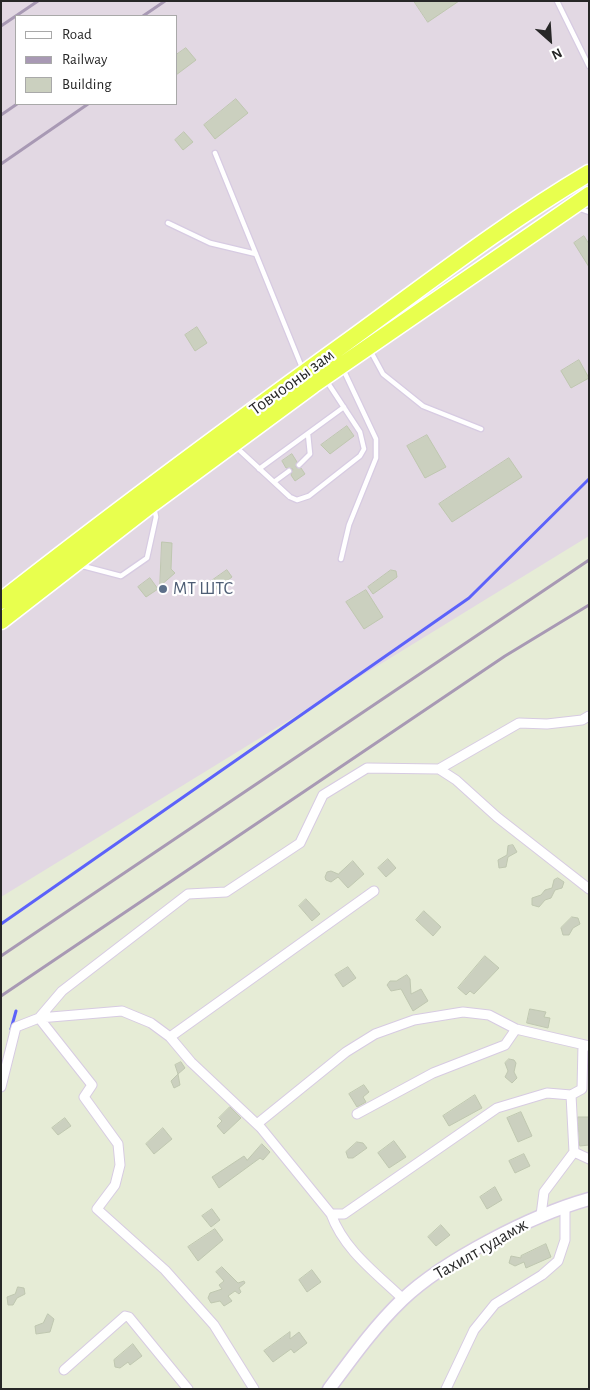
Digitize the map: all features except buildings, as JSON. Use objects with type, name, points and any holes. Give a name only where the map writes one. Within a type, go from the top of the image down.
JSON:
[{"type":"highway","name":"Товчооны зам","points":[[1,601],[304,373],[447,269],[558,192],[589,173]]},
{"type":"highway","name":"Товчооны зам","points":[[1,621],[74,563],[233,444],[342,365],[589,194]]},
{"type":"main road","name":"Тахилт гудамж","points":[[329,1389],[373,1330],[403,1299],[450,1264],[541,1215],[589,1199]]},
{"type":"street","points":[[39,1018],[62,991],[188,894],[226,892],[300,843],[323,795],[367,768],[439,769],[519,723],[547,724],[582,720],[589,716]]},
{"type":"street","points":[[439,769],[456,780],[497,817],[589,889]]},
{"type":"street","points":[[170,1038],[374,891]]},
{"type":"street","points":[[1,1087],[16,1027],[39,1018],[122,1011],[151,1023],[170,1038],[191,1062],[256,1124],[331,1214],[336,1229],[349,1248],[403,1299]]},
{"type":"street","points":[[256,1124],[346,1052],[375,1034],[414,1020],[463,1012],[489,1014],[516,1029],[586,1045],[582,1089],[572,1095],[547,1093],[497,1108],[344,1214],[331,1214]]},
{"type":"street","points":[[39,1018],[92,1085],[84,1097],[118,1144],[120,1165],[115,1185],[96,1209],[165,1270],[190,1297],[214,1325],[254,1389]]},
{"type":"street","points":[[357,1114],[433,1073],[504,1045],[516,1029]]},
{"type":"street","points":[[541,1215],[544,1192],[574,1152],[572,1095]]},
{"type":"street","points":[[574,1152],[589,1158]]},
{"type":"street","points":[[446,1389],[453,1377],[462,1350],[474,1330],[495,1304],[542,1275],[558,1261],[565,1240],[565,1206]]},
{"type":"street","points":[[64,1370],[125,1316],[129,1317],[188,1389]]},
{"type":"lane","points":[[557,1],[589,66]]},
{"type":"lane","points":[[215,153],[304,373]]},
{"type":"lane","points":[[572,206],[589,212]]},
{"type":"lane","points":[[168,223],[210,243],[256,254]]},
{"type":"lane","points":[[368,347],[383,374],[423,406],[482,429]]},
{"type":"lane","points":[[341,559],[349,525],[370,477],[376,458],[376,438],[342,365]]},
{"type":"lane","points":[[233,444],[290,497],[297,500],[304,499],[360,456],[364,449],[363,440],[324,378]]},
{"type":"lane","points":[[259,469],[344,408]]},
{"type":"lane","points":[[298,465],[310,454],[308,434]]},
{"type":"lane","points":[[274,482],[288,471]]},
{"type":"lane","points":[[74,563],[121,576],[147,558],[156,517],[153,503]]},
{"type":"shaded area","points":[[1,1],[589,1],[589,536],[1,897]]},
{"type":"waterway","points":[[1,924],[469,598],[589,479]]},
{"type":"waterway","points":[[11,1029],[16,1011]]},
{"type":"railway","points":[[17,15],[38,1]]},
{"type":"railway","points":[[144,15],[165,1]]},
{"type":"railway","points":[[1,26],[15,17]]},
{"type":"railway","points":[[1,115],[16,105]]},
{"type":"railway","points":[[1,164],[87,105]]},
{"type":"railway","points":[[1,956],[589,560]]},
{"type":"railway","points":[[1,996],[505,656],[589,605]]},
{"type":"place","name":"MT ШТС","points":[[163,589]]}]
